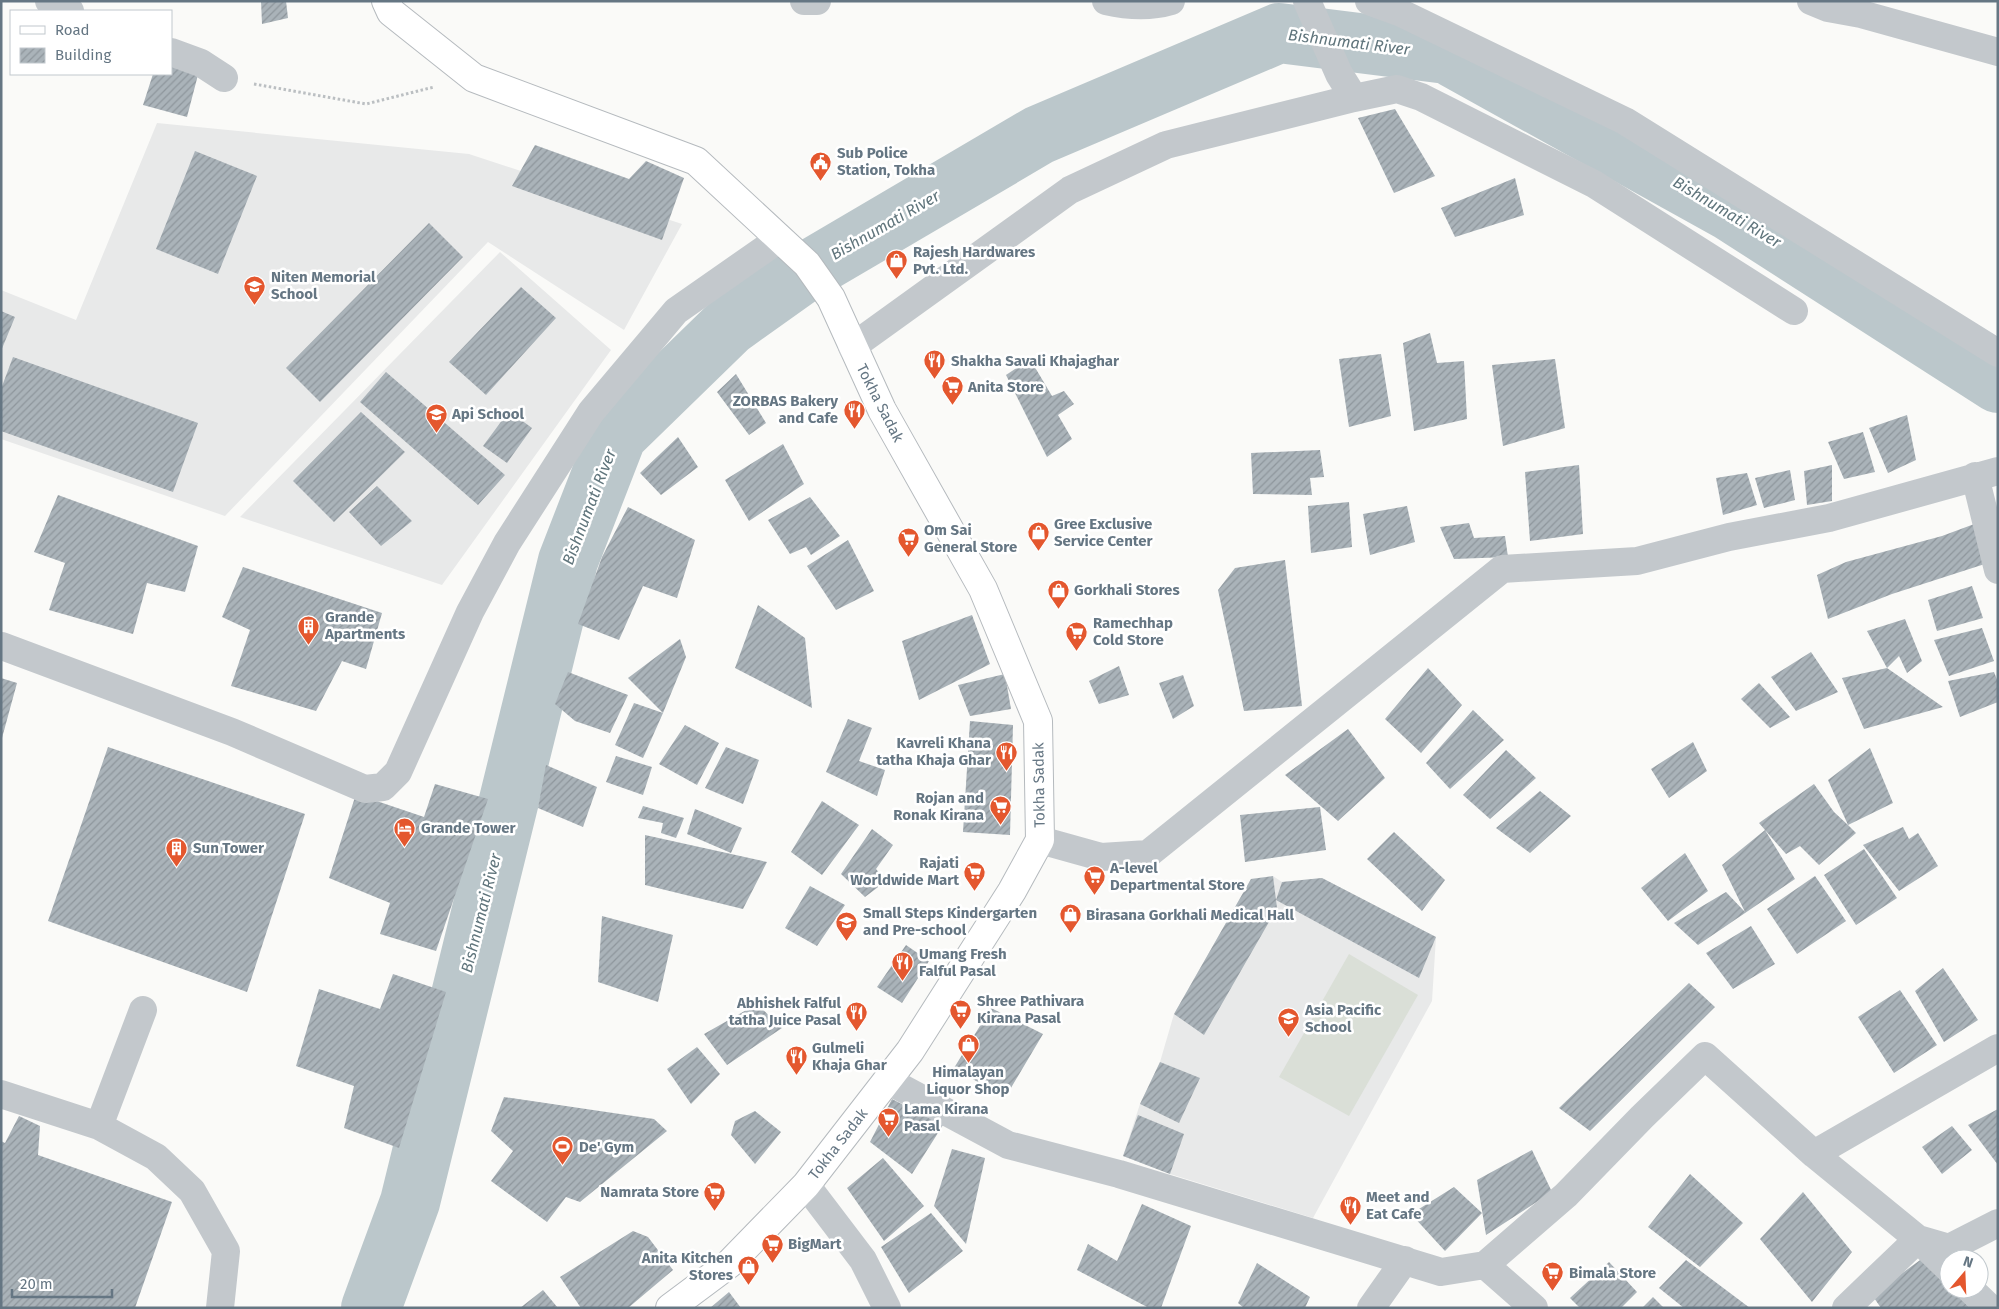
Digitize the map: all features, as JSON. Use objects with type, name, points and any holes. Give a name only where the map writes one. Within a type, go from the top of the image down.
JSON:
[{"type":"main road","name":"Tokha Sadak","points":[[386,1],[391,12],[474,78],[696,161],[780,239],[806,266],[831,298],[882,410],[983,589],[1038,721],[1040,840],[1012,891],[920,1035],[806,1185],[729,1264],[670,1308]]},
{"type":"street","points":[[49,1],[68,10]]},
{"type":"street","points":[[804,1],[817,1]]},
{"type":"street","points":[[1106,1],[1123,5],[1160,4],[1172,1]]},
{"type":"street","points":[[1368,1],[1399,12],[1625,121],[1998,353]]},
{"type":"street","points":[[1811,1],[1828,8],[1861,14],[1998,52]]},
{"type":"street","points":[[1307,2],[1338,74],[1354,98]]},
{"type":"street","points":[[172,52],[201,63],[224,78]]},
{"type":"street","points":[[852,347],[1070,190],[1166,144],[1397,89],[1421,98],[1594,184],[1794,311]]},
{"type":"street","points":[[2,646],[232,732],[365,789],[383,787],[398,772],[470,612],[507,543],[591,412],[676,311],[780,239]]},
{"type":"street","points":[[1040,840],[1101,857],[1148,854],[1502,569],[1637,560],[1729,537],[1828,518],[1986,473],[1998,570]]},
{"type":"street","points":[[99,1126],[143,1010]]},
{"type":"street","points":[[1814,1154],[1998,1048]]},
{"type":"street","points":[[887,1080],[1008,1145],[1119,1174],[1441,1272],[1485,1265],[1566,1195],[1705,1056],[1814,1154],[1939,1260]]},
{"type":"street","points":[[1,1094],[99,1126],[156,1157],[192,1191],[226,1251],[220,1308]]},
{"type":"street","points":[[806,1185],[863,1260],[887,1308]]},
{"type":"street","points":[[1918,1240],[1949,1248],[1998,1223]]},
{"type":"street","points":[[1846,1308],[1918,1240]]},
{"type":"street","points":[[1371,1308],[1405,1260]]},
{"type":"street","points":[[1485,1265],[1534,1308]]},
{"type":"street","points":[[1981,1299],[1990,1308]]},
{"type":"path","points":[[224,78],[366,104],[474,78]]},
{"type":"shaded area","name":"Niten Memorial School","points":[[157,123],[469,154],[682,224],[624,330],[488,242],[225,516],[1,439],[1,290],[76,320]]},
{"type":"shaded area","name":"Api School","points":[[500,252],[611,350],[442,585],[240,517]]},
{"type":"shaded area","name":"Asia Pacific School","points":[[1273,876],[1282,882],[1322,878],[1436,937],[1432,1001],[1313,1218],[1170,1174],[1123,1156],[1140,1104],[1160,1062],[1174,1014],[1251,879]]},
{"type":"shaded area","points":[[1349,954],[1418,995],[1349,1116],[1279,1077]]},
{"type":"building","points":[[261,1],[286,1],[288,18],[262,24]]},
{"type":"building","points":[[172,61],[199,71],[187,117],[143,105],[153,75],[172,75]]},
{"type":"building","points":[[1395,109],[1435,176],[1394,193],[1358,118]]},
{"type":"building","points":[[535,145],[629,179],[646,161],[684,178],[662,240],[512,186]]},
{"type":"building","points":[[195,151],[257,176],[218,274],[156,249]]},
{"type":"building","points":[[1515,178],[1524,215],[1455,237],[1441,208]]},
{"type":"building","points":[[429,223],[463,257],[320,402],[286,368]]},
{"type":"building","points":[[521,287],[556,318],[486,395],[449,362]]},
{"type":"building","points":[[1,311],[15,317],[1,351]]},
{"type":"building","points":[[1430,333],[1437,363],[1464,361],[1467,419],[1414,431],[1403,343]]},
{"type":"building","points":[[1381,354],[1391,416],[1349,427],[1339,359]]},
{"type":"building","points":[[13,357],[198,423],[173,492],[1,431],[1,389]]},
{"type":"building","points":[[1030,359],[1052,396],[1064,391],[1074,404],[1058,415],[1072,439],[1047,457],[1006,375]]},
{"type":"building","points":[[1555,359],[1565,428],[1503,446],[1492,365]]},
{"type":"building","points":[[386,372],[505,475],[478,505],[360,402]]},
{"type":"building","points":[[736,374],[766,423],[749,435],[717,392]]},
{"type":"building","points":[[509,411],[532,428],[507,463],[483,446]]},
{"type":"building","points":[[361,412],[405,452],[334,522],[293,481]]},
{"type":"building","points":[[1907,415],[1916,460],[1888,473],[1869,428]]},
{"type":"building","points":[[1863,432],[1875,472],[1844,479],[1828,442]]},
{"type":"building","points":[[678,437],[698,467],[661,495],[640,473]]},
{"type":"building","points":[[783,444],[804,484],[749,521],[725,480]]},
{"type":"building","points":[[1320,450],[1324,477],[1310,478],[1312,495],[1253,494],[1251,453]]},
{"type":"building","points":[[1579,465],[1583,534],[1530,541],[1525,472]]},
{"type":"building","points":[[1832,465],[1832,501],[1807,505],[1804,471]]},
{"type":"building","points":[[1790,470],[1795,500],[1764,508],[1755,478]]},
{"type":"building","points":[[1747,473],[1757,505],[1723,515],[1716,478]]},
{"type":"building","points":[[377,486],[412,521],[381,546],[349,512]]},
{"type":"building","points":[[58,495],[198,546],[185,592],[147,583],[133,634],[49,610],[65,563],[34,552]]},
{"type":"building","points":[[810,497],[840,536],[811,555],[806,547],[790,554],[768,520]]},
{"type":"building","points":[[1349,502],[1352,547],[1311,553],[1308,506]]},
{"type":"building","points":[[1407,506],[1415,542],[1370,555],[1363,514]]},
{"type":"building","points":[[628,507],[695,540],[677,598],[643,586],[619,640],[578,624],[602,557]]},
{"type":"building","points":[[1469,523],[1474,538],[1505,536],[1508,557],[1454,559],[1440,527]]},
{"type":"building","points":[[1977,523],[1991,562],[1892,594],[1828,619],[1817,575],[1846,562],[1942,536]]},
{"type":"building","points":[[848,540],[874,591],[836,610],[807,566]]},
{"type":"building","points":[[1285,560],[1302,706],[1244,711],[1218,590],[1235,568]]},
{"type":"building","name":"Grande Apartments","points":[[243,567],[382,613],[366,669],[342,661],[316,711],[231,686],[250,630],[222,617]]},
{"type":"building","points":[[1972,586],[1983,618],[1937,631],[1928,600]]},
{"type":"building","points":[[758,605],[805,638],[812,708],[735,668]]},
{"type":"building","points":[[972,615],[990,664],[919,700],[902,641]]},
{"type":"building","points":[[1905,619],[1922,661],[1907,673],[1899,656],[1887,668],[1867,631]]},
{"type":"building","points":[[1982,628],[1994,661],[1949,676],[1934,640]]},
{"type":"building","points":[[680,639],[686,657],[663,713],[628,678]]},
{"type":"building","points":[[1811,652],[1838,692],[1796,711],[1771,677]]},
{"type":"building","points":[[1119,666],[1129,695],[1099,704],[1089,681]]},
{"type":"building","points":[[1428,668],[1462,705],[1421,753],[1385,719]]},
{"type":"building","points":[[1887,668],[1943,707],[1864,729],[1842,678]]},
{"type":"building","points":[[568,672],[628,695],[610,733],[575,721],[555,704]]},
{"type":"building","points":[[1994,672],[1998,682],[1998,702],[1960,717],[1948,681]]},
{"type":"building","points":[[1005,674],[1011,709],[970,716],[958,685]]},
{"type":"building","points":[[1183,675],[1194,706],[1173,719],[1159,683]]},
{"type":"building","points":[[1,678],[17,683],[2,738],[1,738]]},
{"type":"building","points":[[1759,683],[1790,717],[1770,728],[1741,699]]},
{"type":"building","points":[[634,703],[663,713],[643,758],[615,745]]},
{"type":"building","points":[[1473,710],[1504,740],[1450,789],[1426,763]]},
{"type":"building","points":[[848,719],[872,728],[859,761],[885,770],[877,796],[826,772]]},
{"type":"building","points":[[970,721],[1013,725],[1010,835],[963,832]]},
{"type":"building","points":[[685,725],[719,743],[697,785],[659,764]]},
{"type":"building","points":[[1348,729],[1385,778],[1338,821],[1285,775]]},
{"type":"building","points":[[1693,742],[1707,771],[1669,798],[1651,769]]},
{"type":"building","name":"Sun Tower","points":[[108,747],[305,814],[247,992],[48,921]]},
{"type":"building","points":[[726,747],[759,760],[743,804],[705,788]]},
{"type":"building","points":[[1870,748],[1893,803],[1848,825],[1828,780]]},
{"type":"building","points":[[1506,750],[1536,778],[1490,819],[1463,795]]},
{"type":"building","points":[[616,756],[652,767],[643,795],[606,782]]},
{"type":"building","points":[[546,765],[597,787],[583,827],[538,808]]},
{"type":"building","name":"Grande Tower","points":[[435,784],[488,799],[436,951],[380,934],[390,903],[329,878],[356,794],[424,817]]},
{"type":"building","points":[[1814,784],[1834,812],[1856,833],[1819,865],[1800,846],[1786,854],[1759,823]]},
{"type":"building","points":[[1540,791],[1571,816],[1530,853],[1496,828]]},
{"type":"building","points":[[822,801],[859,825],[822,875],[791,852]]},
{"type":"building","points":[[643,806],[684,818],[676,838],[661,833],[663,823],[638,818]]},
{"type":"building","points":[[1320,807],[1326,850],[1245,862],[1240,815]]},
{"type":"building","points":[[695,809],[742,828],[731,853],[687,834]]},
{"type":"building","points":[[1903,827],[1909,839],[1918,833],[1938,866],[1899,891],[1863,845]]},
{"type":"building","points":[[872,829],[893,845],[876,869],[886,881],[865,897],[841,874]]},
{"type":"building","points":[[1765,830],[1795,879],[1698,945],[1674,923],[1726,892],[1745,912],[1722,865]]},
{"type":"building","points":[[1394,832],[1445,880],[1422,911],[1367,859]]},
{"type":"building","points":[[645,835],[767,862],[743,909],[645,885]]},
{"type":"building","points":[[1864,849],[1897,898],[1856,925],[1824,875]]},
{"type":"building","points":[[1685,853],[1708,891],[1668,921],[1641,888]]},
{"type":"building","points":[[1273,876],[1277,908],[1204,1035],[1174,1014],[1251,879]]},
{"type":"building","points":[[1815,876],[1846,921],[1797,954],[1767,909]]},
{"type":"building","points":[[1322,878],[1436,937],[1419,978],[1276,900],[1282,882]]},
{"type":"building","points":[[810,886],[845,905],[817,946],[785,928]]},
{"type":"building","points":[[602,916],[673,935],[658,1002],[598,982]]},
{"type":"building","points":[[1751,926],[1775,964],[1733,989],[1706,953]]},
{"type":"building","points":[[906,945],[929,961],[902,1003],[877,987]]},
{"type":"building","points":[[1943,968],[1978,1020],[1944,1042],[1915,991]]},
{"type":"building","points":[[393,974],[446,992],[399,1148],[344,1128],[354,1086],[296,1066],[319,989],[380,1009]]},
{"type":"building","points":[[1689,983],[1715,1007],[1590,1131],[1559,1108]]},
{"type":"building","points":[[1900,990],[1937,1045],[1894,1073],[1858,1017]]},
{"type":"building","points":[[757,1004],[782,1028],[727,1065],[704,1034]]},
{"type":"building","points":[[991,1008],[1043,1034],[1005,1098],[954,1068]]},
{"type":"building","points":[[697,1047],[720,1074],[691,1104],[667,1069]]},
{"type":"building","points":[[1160,1062],[1200,1078],[1179,1123],[1140,1104]]},
{"type":"building","name":"De' Gym","points":[[504,1097],[654,1119],[667,1131],[580,1202],[566,1197],[547,1222],[491,1181],[513,1151],[491,1131]]},
{"type":"building","points":[[892,1099],[943,1125],[912,1174],[870,1142]]},
{"type":"building","points":[[1998,1109],[1998,1165],[1968,1125]]},
{"type":"building","points":[[755,1111],[781,1132],[755,1164],[731,1135],[735,1121]]},
{"type":"building","points":[[1138,1115],[1184,1134],[1170,1174],[1123,1156]]},
{"type":"building","points":[[19,1116],[40,1126],[38,1155],[172,1202],[135,1308],[1,1308],[1,1141],[5,1143]]},
{"type":"building","points":[[1952,1126],[1972,1150],[1942,1174],[1922,1147]]},
{"type":"building","points":[[952,1149],[985,1158],[966,1244],[934,1206]]},
{"type":"building","points":[[1532,1150],[1552,1192],[1486,1235],[1477,1180]]},
{"type":"building","points":[[883,1158],[924,1206],[884,1241],[847,1188]]},
{"type":"building","points":[[1690,1174],[1743,1223],[1700,1267],[1648,1227]]},
{"type":"building","points":[[1454,1187],[1482,1213],[1445,1251],[1411,1214]]},
{"type":"building","points":[[1803,1192],[1852,1252],[1812,1302],[1760,1239]]},
{"type":"building","points":[[1142,1204],[1191,1226],[1161,1308],[1149,1308],[1077,1270],[1088,1244],[1117,1261]]},
{"type":"building","points":[[931,1213],[963,1251],[909,1293],[881,1247]]},
{"type":"building","points":[[633,1231],[648,1237],[673,1270],[628,1308],[581,1308],[560,1277]]},
{"type":"building","points":[[1923,1258],[1939,1275],[1939,1299],[1961,1299],[1970,1308],[1881,1308],[1872,1295]]},
{"type":"building","points":[[1686,1260],[1750,1308],[1684,1308],[1659,1288]]},
{"type":"building","points":[[1609,1262],[1637,1292],[1621,1308],[1580,1308],[1570,1298]]},
{"type":"building","points":[[1257,1263],[1310,1297],[1305,1308],[1244,1308],[1238,1303]]},
{"type":"building","points":[[543,1290],[558,1308],[520,1308]]},
{"type":"building","points":[[729,1292],[741,1308],[710,1308]]},
{"type":"building","points":[[1653,1297],[1664,1308],[1642,1308]]},
{"type":"waterway","name":"Bishnumati River","points":[[371,1308],[410,1202],[568,561],[617,435],[729,326],[799,276],[1039,135],[1279,33],[1447,54],[1730,211],[1998,383]]},
{"type":"place","name":"Sub Police Station, Tokha","points":[[821,181]]},
{"type":"place","name":"Rajesh Hardwares Pvt. Ltd.","points":[[897,280]]},
{"type":"place","name":"Niten Memorial School","points":[[255,305]]},
{"type":"place","name":"Shakha Savali Khajaghar","points":[[935,380]]},
{"type":"place","name":"Anita Store","points":[[952,406]]},
{"type":"place","name":"ZORBAS Bakery and Cafe","points":[[854,429]]},
{"type":"place","name":"Api School","points":[[436,433]]},
{"type":"place","name":"Gree Exclusive Service Center","points":[[1038,552]]},
{"type":"place","name":"Om Sai General Store","points":[[908,558]]},
{"type":"place","name":"Gorkhali Stores","points":[[1058,609]]},
{"type":"place","name":"Grande Apartments","points":[[309,645]]},
{"type":"place","name":"Ramechhap Cold Store","points":[[1077,651]]},
{"type":"place","name":"Kavreli Khana tatha Khaja Ghar","points":[[1007,771]]},
{"type":"place","name":"Rojan and Ronak Kirana","points":[[1000,826]]},
{"type":"place","name":"Grande Tower","points":[[405,847]]},
{"type":"place","name":"Sun Tower","points":[[177,867]]},
{"type":"place","name":"Rajati Worldwide Mart","points":[[975,891]]},
{"type":"place","name":"A-level Departmental Store","points":[[1094,896]]},
{"type":"place","name":"Birasana Gorkhali Medical Hall","points":[[1070,934]]},
{"type":"place","name":"Small Steps Kindergarten and Pre-school","points":[[847,941]]},
{"type":"place","name":"Umang Fresh Falful Pasal","points":[[903,982]]},
{"type":"place","name":"Shree Pathivara Kirana Pasal","points":[[961,1029]]},
{"type":"place","name":"Abhishek Falful tatha Juice Pasal","points":[[857,1031]]},
{"type":"place","name":"Asia Pacific School","points":[[1289,1038]]},
{"type":"place","name":"Himalayan Liquor Shop","points":[[968,1063]]},
{"type":"place","name":"Gulmeli Khaja Ghar","points":[[796,1076]]},
{"type":"place","name":"Lama Kirana Pasal","points":[[888,1137]]},
{"type":"place","name":"De' Gym","points":[[563,1166]]},
{"type":"place","name":"Namrata Store","points":[[715,1211]]},
{"type":"place","name":"Meet and Eat Cafe","points":[[1350,1225]]},
{"type":"place","name":"BigMart","points":[[772,1263]]},
{"type":"place","name":"Anita Kitchen Stores","points":[[749,1286]]},
{"type":"place","name":"Bimala Store","points":[[1553,1292]]}]
